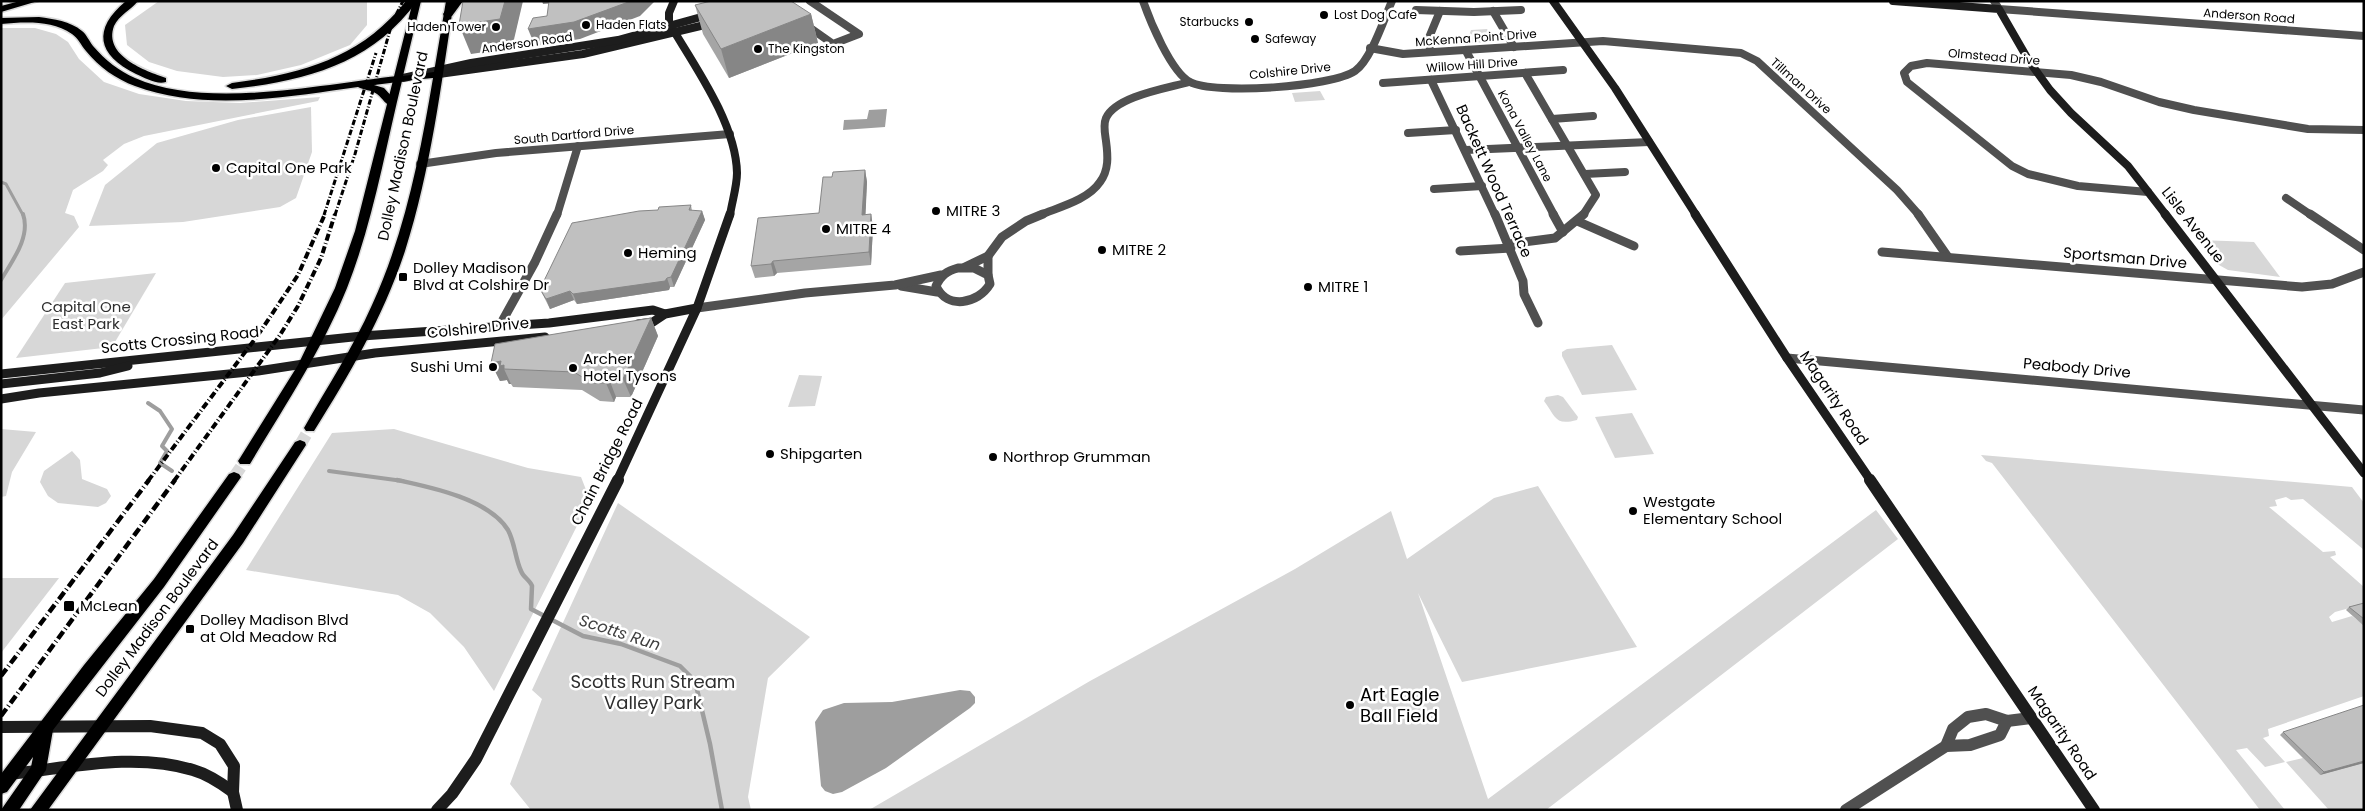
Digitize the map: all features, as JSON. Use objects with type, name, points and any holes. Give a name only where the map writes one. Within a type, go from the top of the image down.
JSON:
[{"type":"highway","points":[[1,9],[33,1]]},
{"type":"highway","points":[[133,1],[116,14],[107,29],[107,42],[116,58],[130,68],[158,79],[184,84],[217,86],[247,84],[281,78],[309,71],[344,58],[383,34],[406,11],[412,1]]},
{"type":"highway","points":[[448,14],[458,1]]},
{"type":"highway","points":[[1,21],[40,20],[65,26],[78,33],[100,60],[114,73],[151,87],[187,93],[221,95],[256,94],[398,80]]},
{"type":"highway","points":[[341,85],[374,88],[385,94],[392,103]]},
{"type":"main road","name":"Dolley Madison Boulevard","points":[[245,461],[304,365],[342,288],[418,1]]},
{"type":"main road","name":"Dolley Madison Boulevard","points":[[310,428],[362,336],[394,264],[404,233],[420,164],[439,71],[450,1]]},
{"type":"main road","points":[[398,80],[439,71]]},
{"type":"main road","name":"Dolley Madison Boulevard","points":[[38,810],[232,547],[300,444]]},
{"type":"main road","name":"Dolley Madison Boulevard","points":[[1,787],[6,774],[47,726],[158,583],[234,477]]},
{"type":"main road","points":[[9,810],[38,770],[47,726]]},
{"type":"street","points":[[673,30],[668,17],[674,1]]},
{"type":"street","points":[[797,19],[833,44],[859,34],[810,1]]},
{"type":"street","points":[[1143,1],[1164,47],[1189,82]]},
{"type":"street","name":"Colshire Drive","points":[[626,325],[653,322],[665,314],[697,308],[805,293],[895,285],[941,275],[964,267],[988,256],[1002,237],[1013,228],[1088,194],[1102,183],[1108,165],[1106,118],[1114,109],[1135,98],[1189,82],[1203,87],[1224,89],[1325,82],[1354,71],[1360,66],[1370,48],[1392,1]]},
{"type":"street","name":"Magarity Road","points":[[1553,1],[1583,42],[1649,142],[1787,358],[2094,810]]},
{"type":"street","name":"Anderson Road","points":[[1893,1],[1996,5],[2364,36]]},
{"type":"street","name":"Lisle Avenue","points":[[1996,5],[2037,72],[2071,113],[2128,166],[2314,405],[2364,473]]},
{"type":"street","points":[[1416,10],[1440,12],[1522,10]]},
{"type":"street","points":[[1493,11],[1514,47]]},
{"type":"street","name":"Anderson Road","points":[[673,30],[718,12]]},
{"type":"street","points":[[1431,52],[1428,40],[1440,12]]},
{"type":"street","name":"Anderson Road","points":[[439,71],[583,54],[673,30],[720,21]]},
{"type":"street","name":"Chain Bridge Road","points":[[437,810],[452,794],[476,759],[624,468],[697,308],[720,249],[734,203],[737,173],[730,134],[705,84],[673,30]]},
{"type":"street","name":"Tillman Drive","points":[[1583,42],[1603,41],[1722,50],[1750,57],[1897,190],[1920,216],[1948,257]]},
{"type":"street","name":"McKenna Point Drive","points":[[1370,48],[1392,53],[1431,52],[1583,42]]},
{"type":"street","name":"Kona Valley Lane","points":[[1466,51],[1563,232]]},
{"type":"street","name":"Olmstead Drive","points":[[2148,192],[2069,186],[2024,172],[2012,166],[1908,82],[1904,73],[1911,66],[1927,63],[2086,78],[2159,102],[2194,110],[2308,130],[2364,130]]},
{"type":"street","name":"Willow Hill Drive","points":[[1383,83],[1563,70]]},
{"type":"street","points":[[1460,252],[1550,240],[1577,220],[1595,201],[1596,195],[1585,174],[1525,73]]},
{"type":"street","name":"Backett Wood Terrace","points":[[1431,80],[1466,150],[1510,246],[1523,281],[1524,294],[1538,323]]},
{"type":"street","points":[[1552,119],[1593,116]]},
{"type":"street","points":[[1408,133],[1456,130]]},
{"type":"street","name":"South Dartford Drive","points":[[420,164],[578,146],[730,134]]},
{"type":"street","points":[[1466,150],[1649,142]]},
{"type":"street","points":[[499,328],[526,281],[553,226],[578,146]]},
{"type":"street","points":[[1585,174],[1624,172]]},
{"type":"street","points":[[1434,189],[1482,186]]},
{"type":"street","points":[[2286,198],[2364,250]]},
{"type":"street","points":[[1577,220],[1634,246]]},
{"type":"street","name":"Sportsman Drive","points":[[1882,252],[2216,280],[2319,286],[2332,284],[2364,272]]},
{"type":"street","name":"Colshire Drive","points":[[895,285],[937,292],[946,299],[954,301],[978,298],[988,289],[990,284],[988,256]]},
{"type":"street","points":[[964,267],[978,269],[988,275]]},
{"type":"street","points":[[937,292],[936,286],[941,275]]},
{"type":"street","name":"Colshire Drive","points":[[362,336],[499,328],[653,310],[665,314]]},
{"type":"street","name":"Scotts Crossing Road","points":[[1,374],[362,336]]},
{"type":"street","name":"Colshire Drive","points":[[351,356],[553,336]]},
{"type":"street","points":[[1,399],[39,393],[304,365],[351,356]]},
{"type":"street","points":[[1,384],[100,373],[155,358]]},
{"type":"street","name":"Peabody Drive","points":[[1787,358],[2364,410]]},
{"type":"street","points":[[1946,746],[1953,729],[1968,717],[1986,714],[2007,721],[2032,718]]},
{"type":"street","points":[[1846,810],[1946,746],[1970,745],[2000,734],[2007,721]]},
{"type":"street","points":[[1,727],[168,727],[202,733],[220,744],[234,766],[233,792],[237,810]]},
{"type":"street","points":[[6,774],[69,767],[141,764],[178,766],[210,777],[233,792]]},
{"type":"green space","points":[[159,1],[367,1],[367,25],[350,45],[301,65],[257,75],[223,77],[177,71],[149,62],[127,45],[125,25]]},
{"type":"green space","points":[[1,28],[35,28],[56,34],[68,42],[79,59],[104,82],[139,94],[186,101],[240,103],[320,97],[318,101],[144,136],[124,144],[103,160],[108,165],[103,171],[73,190],[65,213],[74,216],[79,227],[1,320]]},
{"type":"green space","points":[[1487,29],[1495,42],[1470,43],[1471,45],[1465,46],[1471,30]]},
{"type":"green space","points":[[1320,91],[1325,100],[1295,102],[1292,93]]},
{"type":"green space","name":"Capital One Park","points":[[311,107],[312,152],[296,198],[280,207],[183,222],[89,226],[105,185],[157,143],[238,120]]},
{"type":"green space","points":[[2199,240],[2254,242],[2280,277],[2228,270],[2219,265]]},
{"type":"green space","name":"Capital One East Park","points":[[156,273],[112,347],[16,358],[65,283]]},
{"type":"green space","points":[[1612,345],[1637,390],[1582,395],[1562,356],[1562,352],[1567,349]]},
{"type":"green space","points":[[799,375],[822,376],[815,406],[788,407]]},
{"type":"green space","points":[[1558,395],[1563,397],[1578,417],[1577,420],[1564,422],[1554,416],[1544,401],[1546,397]]},
{"type":"green space","points":[[1632,413],[1654,454],[1615,458],[1595,417]]},
{"type":"green space","points":[[1,429],[36,432],[12,472],[6,496],[1,497]]},
{"type":"green space","points":[[394,429],[528,468],[581,477],[590,500],[494,691],[464,647],[430,613],[398,595],[246,570],[332,433]]},
{"type":"green space","points":[[72,451],[80,460],[82,479],[107,489],[111,496],[106,503],[98,507],[58,503],[48,496],[40,482],[44,471]]},
{"type":"green space","points":[[1981,455],[2352,487],[2364,503],[2364,550],[2303,499],[2291,500],[2286,497],[2275,500],[2277,506],[2269,507],[2323,552],[2335,551],[2336,555],[2330,557],[2364,587],[2364,604],[2335,612],[2329,617],[2332,622],[2352,616],[2364,625],[2364,696],[2268,729],[2269,736],[2263,738],[2285,762],[2265,767],[2247,748],[2236,750],[2285,810],[2260,810],[1992,463],[1986,461]]},
{"type":"green space","points":[[1538,486],[1637,647],[1462,682],[1418,593],[1488,799],[1876,510],[1898,539],[1546,810],[869,810],[1090,681],[1295,569],[1391,511],[1407,559],[1494,498]]},
{"type":"green space","name":"Scotts Run Stream Valley Park","points":[[618,503],[810,637],[768,678],[748,797],[751,810],[531,810],[510,784],[542,699],[532,690]]},
{"type":"green space","points":[[1,578],[59,578],[1,653]]},
{"type":"green space","points":[[2303,758],[2320,775],[2364,763],[2364,810],[2329,810],[2286,762]]},
{"type":"shaded area","points":[[887,109],[885,127],[843,130],[844,120],[867,119],[869,110]]},
{"type":"shaded area","points":[[960,690],[970,691],[975,697],[975,703],[886,768],[842,792],[833,794],[825,791],[821,786],[815,722],[823,710],[844,703],[892,702]]},
{"type":"building","points":[[463,1],[505,1],[500,19],[459,25]]},
{"type":"building","points":[[549,1],[631,1],[574,22],[528,29],[533,18],[547,16]]},
{"type":"building","points":[[711,1],[791,1],[811,14],[721,49],[695,5]]},
{"type":"building","name":"MITRE 4","points":[[865,170],[862,215],[871,214],[869,252],[773,261],[771,264],[751,266],[758,218],[819,213],[823,177],[832,177],[833,172]]},
{"type":"building","name":"Heming","points":[[691,205],[689,210],[702,211],[671,277],[665,281],[573,294],[570,291],[546,299],[540,289],[572,223],[639,211],[658,210],[659,207]]},
{"type":"building","points":[[651,318],[623,379],[609,379],[606,383],[592,383],[574,372],[504,369],[504,365],[500,366],[501,361],[491,363],[495,344]]},
{"type":"building","points":[[2364,603],[2364,619],[2349,607]]},
{"type":"building","points":[[2364,705],[2364,761],[2324,772],[2283,732]]},
{"type":"waterway","name":"Scotts Run","points":[[1,182],[6,184],[23,215]]},
{"type":"waterway","name":"Scotts Run","points":[[1,280],[15,257],[22,240],[25,223],[23,214]]},
{"type":"waterway","name":"Scotts Run","points":[[148,403],[160,411],[172,429],[162,446],[167,451],[160,463],[172,471]]},
{"type":"waterway","name":"Scotts Run","points":[[329,471],[400,481]]},
{"type":"waterway","name":"Scotts Run","points":[[400,481],[458,496],[473,502],[499,519],[508,530],[522,573],[532,586],[531,609],[583,636],[621,644],[680,666],[695,681],[710,744],[722,810]]},
{"type":"tunnel","points":[[300,445],[310,428]]},
{"type":"tunnel","points":[[234,477],[245,461]]},
{"type":"railway","points":[[335,215],[355,154],[392,23],[403,1]]},
{"type":"railway","points":[[324,215],[376,53]]},
{"type":"railway","points":[[148,481],[258,335],[298,275],[325,214]]},
{"type":"railway","points":[[174,481],[280,335],[298,306],[321,258],[335,214]]},
{"type":"railway","points":[[1,676],[149,480]]},
{"type":"railway","points":[[1,716],[175,480]]},
{"type":"place","name":"Lost Dog Cafe","points":[[1324,15]]},
{"type":"place","name":"Starbucks","points":[[1249,22]]},
{"type":"place","name":"Haden Flats","points":[[586,25]]},
{"type":"place","name":"Haden Tower","points":[[496,27]]},
{"type":"place","name":"Safeway","points":[[1255,39]]},
{"type":"place","name":"The Kingston","points":[[758,49]]},
{"type":"place","name":"Capital One Park","points":[[216,168]]},
{"type":"place","name":"MITRE 3","points":[[936,211]]},
{"type":"place","name":"MITRE 4","points":[[826,229]]},
{"type":"place","name":"MITRE 2","points":[[1102,250]]},
{"type":"place","name":"Heming","points":[[628,253]]},
{"type":"place","name":"Dolley Madison Blvd at Colshire Dr","points":[[403,277]]},
{"type":"place","name":"MITRE 1","points":[[1308,287]]},
{"type":"place","name":"Sushi Umi","points":[[493,367]]},
{"type":"place","name":"Archer Hotel Tysons","points":[[573,368]]},
{"type":"place","name":"Shipgarten","points":[[770,454]]},
{"type":"place","name":"Northrop Grumman","points":[[993,457]]},
{"type":"place","name":"Westgate Elementary School","points":[[1633,511]]},
{"type":"place","name":"McLean","points":[[69,606]]},
{"type":"place","name":"Dolley Madison Blvd at Old Meadow Rd","points":[[190,629]]},
{"type":"place","name":"Art Eagle Ball Field","points":[[1350,705]]}]
